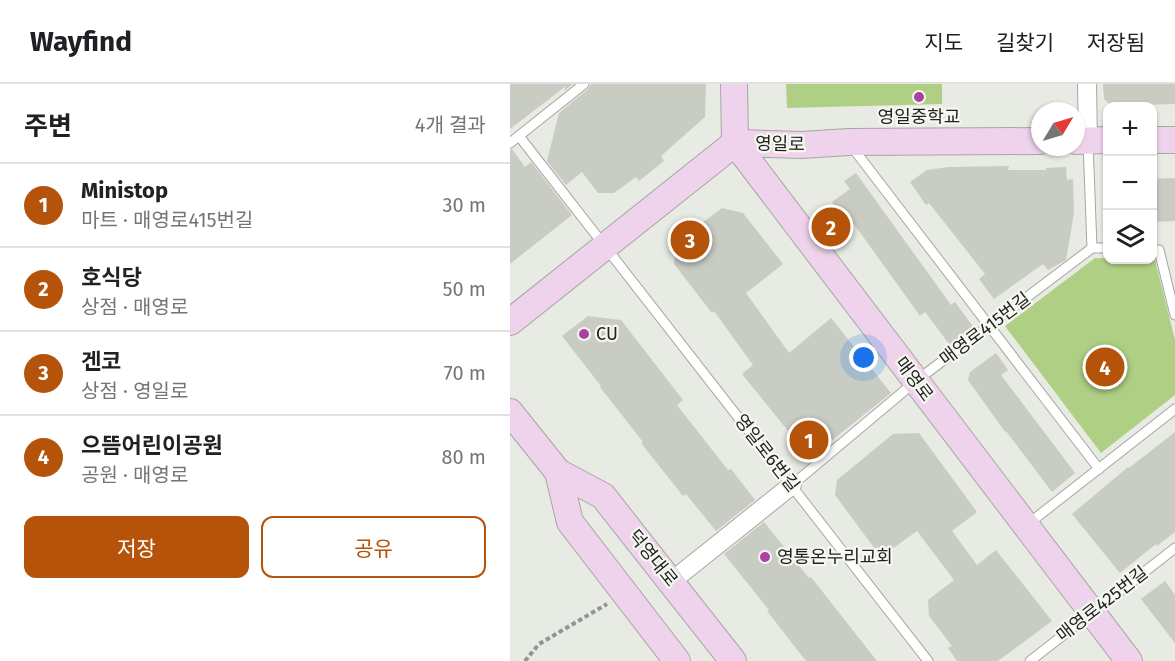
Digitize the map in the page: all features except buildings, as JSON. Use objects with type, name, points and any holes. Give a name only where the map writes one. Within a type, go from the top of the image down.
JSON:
[{"type":"street","points":[[734,84],[735,143]]},
{"type":"street","points":[[1087,84],[1090,140]]},
{"type":"street","points":[[1157,140],[1175,140]]},
{"type":"street","name":"영일로","points":[[510,322],[735,143],[801,145],[849,142],[1031,141]]},
{"type":"street","name":"매영로","points":[[735,143],[1129,661]]},
{"type":"street","name":"덕영대로","points":[[510,412],[558,472],[603,496],[733,661]]},
{"type":"street","name":"덕영대로","points":[[558,472],[570,522],[677,661]]},
{"type":"street","name":"매영로415번길","points":[[672,581],[792,486]]},
{"type":"lane","points":[[510,143],[584,84]]},
{"type":"lane","name":"영일로6번길","points":[[519,135],[928,661]]},
{"type":"lane","points":[[1090,140],[1092,248],[1103,248]]},
{"type":"lane","points":[[849,142],[1099,469]]},
{"type":"lane","name":"매영로415번길","points":[[792,486],[916,381],[1092,248]]},
{"type":"lane","points":[[1157,250],[1160,250],[1175,315]]},
{"type":"lane","points":[[1026,526],[1175,409]]},
{"type":"lane","name":"매영로425번길","points":[[1030,661],[1175,548]]},
{"type":"path","points":[[525,661],[539,644],[625,594]]},
{"type":"green space","points":[[786,84],[942,84],[942,104],[787,108]]},
{"type":"green space","points":[[1095,258],[1103,258],[1103,264],[1156,264],[1175,340],[1175,395],[1101,453],[1005,326]]},
{"type":"place","name":"영일중학교","points":[[919,97]]},
{"type":"place","name":"호식당","points":[[831,227]]},
{"type":"place","name":"겐코","points":[[690,240]]},
{"type":"place","name":"CU","points":[[584,334]]},
{"type":"place","name":"으뜸어린이공원","points":[[1105,367]]},
{"type":"place","name":"Ministop","points":[[809,440]]},
{"type":"place","name":"영통온누리교회","points":[[765,557]]}]
